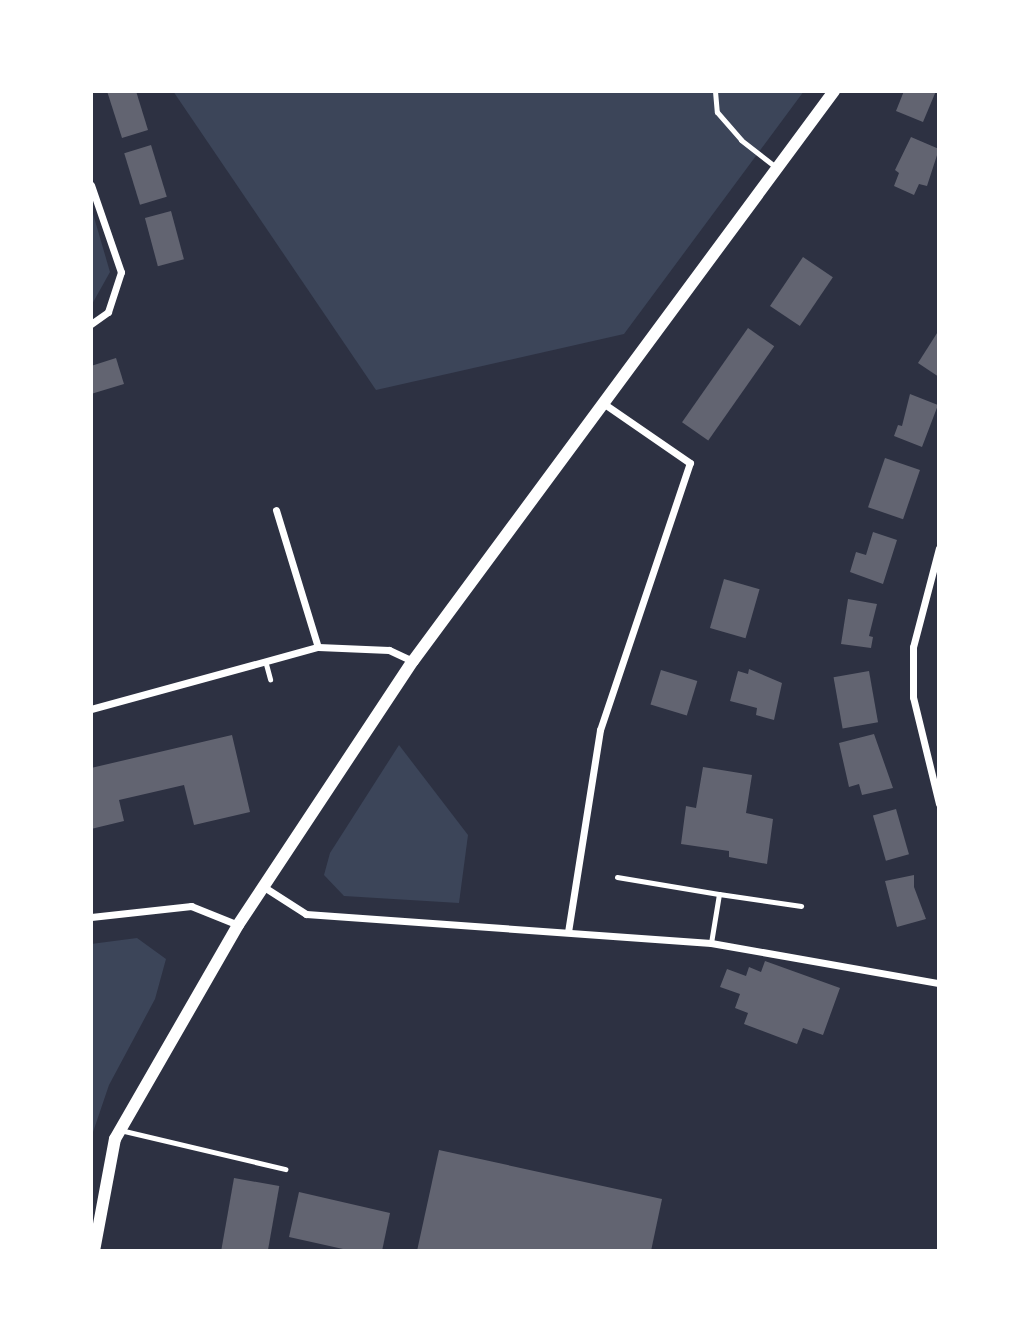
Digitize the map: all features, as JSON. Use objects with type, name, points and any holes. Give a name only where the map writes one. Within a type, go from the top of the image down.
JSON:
[{"type":"street","points":[[94,1251],[94,1221],[120,1130],[238,925],[413,661],[834,91]]},
{"type":"street","points":[[91,185],[121,272],[108,312],[91,324]]},
{"type":"street","points":[[568,932],[600,730],[690,463],[603,403]]},
{"type":"street","points":[[276,510],[318,647]]},
{"type":"street","points":[[939,548],[913,647],[913,697],[937,783],[939,804]]},
{"type":"street","points":[[91,709],[266,664],[318,647],[389,650],[413,661]]},
{"type":"street","points":[[264,887],[306,914],[711,943],[939,983]]},
{"type":"street","points":[[91,917],[191,906],[238,925]]},
{"type":"lane","points":[[715,91],[717,112],[741,140],[777,168]]},
{"type":"lane","points":[[266,664],[270,679]]},
{"type":"lane","points":[[617,877],[801,906]]},
{"type":"lane","points":[[711,943],[719,894]]},
{"type":"lane","points":[[120,1130],[285,1169]]},
{"type":"shaded area","points":[[173,91],[804,91],[624,334],[376,390]]},
{"type":"shaded area","points":[[91,207],[110,272],[91,306]]},
{"type":"shaded area","points":[[399,745],[468,835],[459,903],[344,896],[324,875],[330,853]]},
{"type":"shaded area","points":[[137,938],[166,959],[155,999],[109,1085],[91,1138],[91,944]]},
{"type":"building","points":[[107,91],[136,91],[148,130],[122,138]]},
{"type":"building","points":[[904,91],[936,91],[923,122],[896,111]]},
{"type":"building","points":[[911,137],[939,149],[927,186],[919,184],[914,195],[894,186],[899,173],[895,170]]},
{"type":"building","points":[[151,145],[167,197],[140,205],[124,153]]},
{"type":"building","points":[[171,211],[184,259],[158,266],[145,218]]},
{"type":"building","points":[[803,257],[833,277],[800,326],[770,306]]},
{"type":"building","points":[[748,328],[774,346],[708,441],[682,422]]},
{"type":"building","points":[[939,330],[939,377],[918,363]]},
{"type":"building","points":[[116,358],[124,384],[91,394],[91,366]]},
{"type":"building","points":[[910,394],[938,405],[922,447],[894,436],[898,425],[902,426]]},
{"type":"building","points":[[885,458],[920,470],[903,519],[868,507]]},
{"type":"building","points":[[873,532],[897,540],[883,584],[850,572],[856,552],[866,555]]},
{"type":"building","points":[[724,579],[760,589],[746,638],[710,628]]},
{"type":"building","points":[[848,599],[877,604],[869,636],[873,637],[871,648],[841,644]]},
{"type":"building","points":[[749,669],[782,683],[774,720],[756,715],[757,708],[730,701],[738,671],[748,674]]},
{"type":"building","points":[[661,670],[697,681],[687,716],[650,704]]},
{"type":"building","points":[[869,671],[878,722],[843,728],[834,677]]},
{"type":"building","points":[[874,734],[893,788],[862,795],[859,784],[849,787],[839,743]]},
{"type":"building","points":[[232,735],[250,812],[194,825],[184,785],[119,800],[124,821],[91,829],[91,768]]},
{"type":"building","points":[[703,767],[752,775],[746,813],[773,819],[767,864],[729,857],[729,851],[681,844],[686,806],[696,808]]},
{"type":"building","points":[[896,809],[909,854],[886,861],[873,816]]},
{"type":"building","points":[[914,875],[914,887],[926,919],[897,927],[885,881]]},
{"type":"building","points":[[765,961],[840,988],[823,1035],[803,1028],[797,1044],[744,1024],[748,1013],[735,1008],[740,994],[720,987],[727,969],[746,976],[749,967],[761,972]]},
{"type":"building","points":[[439,1150],[662,1199],[651,1251],[417,1251]]},
{"type":"building","points":[[234,1178],[279,1186],[268,1251],[221,1251]]},
{"type":"building","points":[[299,1192],[390,1213],[382,1251],[352,1251],[289,1237]]}]
